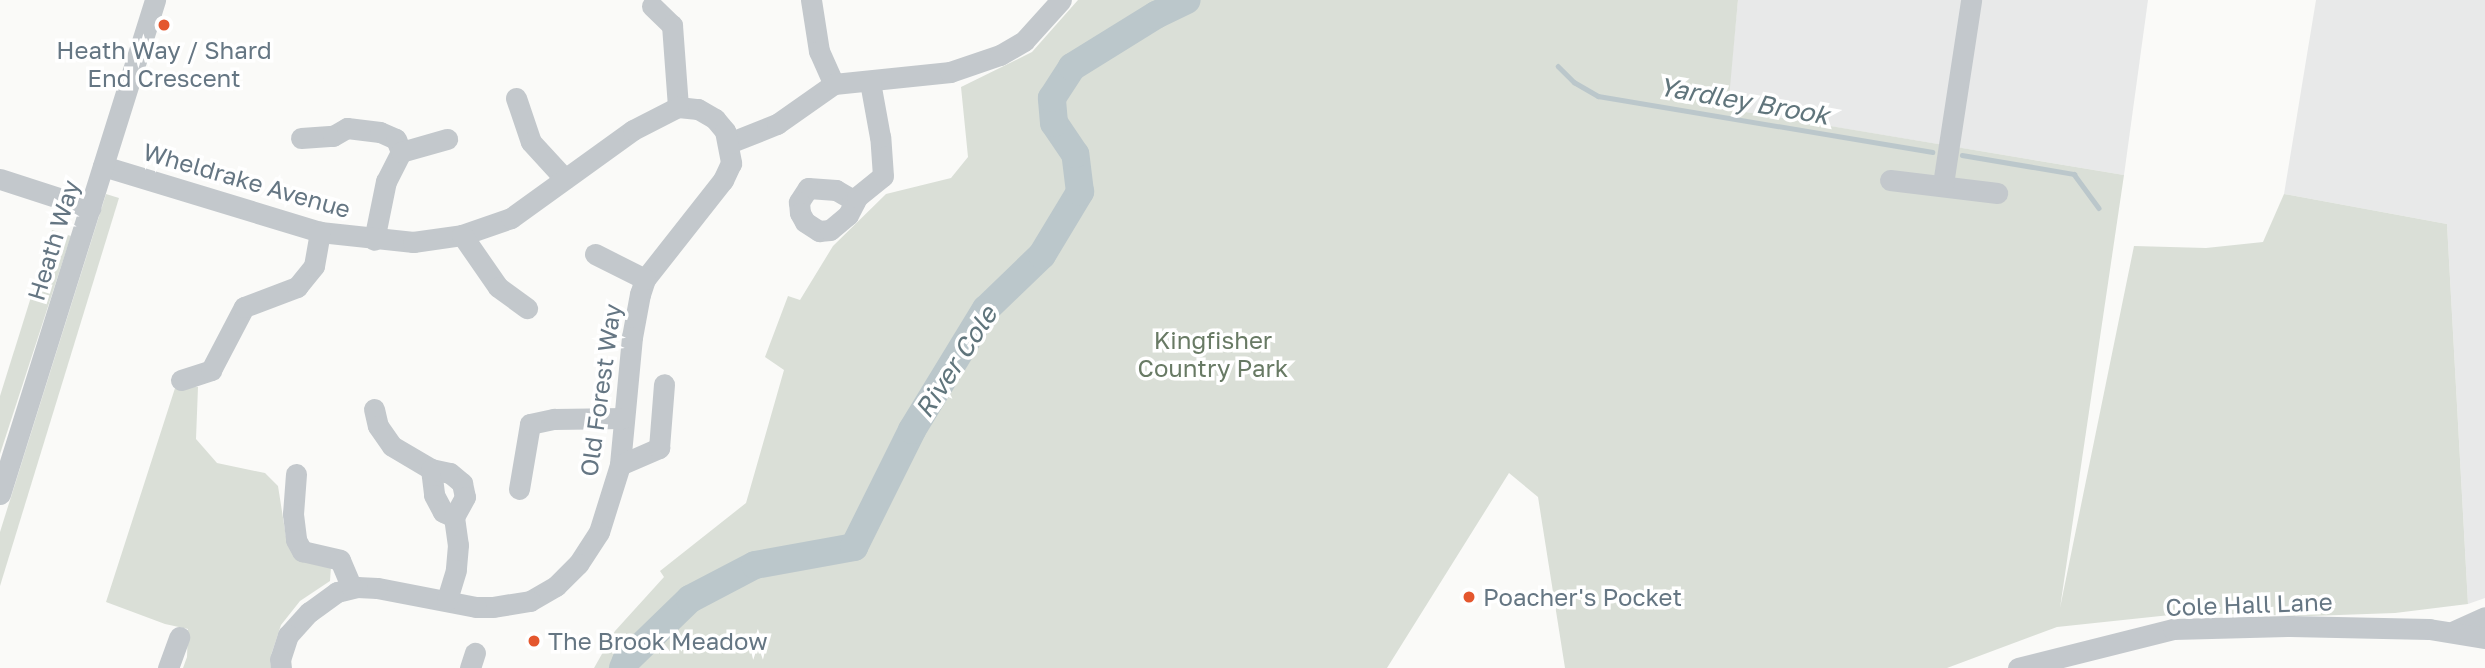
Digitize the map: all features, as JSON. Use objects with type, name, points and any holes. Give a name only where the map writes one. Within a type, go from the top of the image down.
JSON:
[{"type":"street","name":"Heath Way","points":[[0,494],[155,0]]},
{"type":"street","points":[[811,0],[819,51],[834,84]]},
{"type":"street","points":[[652,6],[672,25],[678,107],[698,109],[715,119],[725,131],[729,143],[777,124],[834,84],[950,72],[1000,55],[1024,41],[1061,0]]},
{"type":"street","points":[[1943,184],[1971,0]]},
{"type":"street","points":[[855,201],[883,176],[880,137],[870,82]]},
{"type":"street","points":[[516,98],[531,142],[565,179]]},
{"type":"street","name":"Wheldrake Avenue","points":[[103,166],[320,232],[373,240],[413,242],[462,235],[511,218],[633,130],[678,107]]},
{"type":"street","points":[[301,138],[333,136],[347,128],[380,132],[396,139],[401,152]]},
{"type":"street","points":[[373,240],[386,181],[401,152],[447,139]]},
{"type":"street","name":"Old Forest Way","points":[[281,668],[280,659],[288,635],[297,623],[326,598],[352,588],[377,588],[477,607],[501,606],[530,601],[556,586],[578,564],[599,532],[620,465],[632,337],[645,279],[723,180],[731,163],[729,143]]},
{"type":"street","points":[[0,179],[90,208]]},
{"type":"street","points":[[1890,180],[1943,184],[1997,193]]},
{"type":"street","points":[[181,380],[211,370],[244,307],[297,286],[314,266],[320,232]]},
{"type":"street","points":[[462,235],[498,287],[527,308]]},
{"type":"street","name":"Old Forest Way","points":[[595,254],[645,279]]},
{"type":"street","points":[[620,465],[659,448],[664,384]]},
{"type":"street","points":[[374,409],[378,426],[392,446],[431,469],[450,473],[462,483],[465,497],[454,517],[457,557],[447,600]]},
{"type":"street","points":[[519,489],[530,424],[554,419],[624,418]]},
{"type":"street","points":[[431,469],[434,495],[443,512],[454,517]]},
{"type":"street","points":[[296,474],[293,514],[296,540],[302,551],[341,560],[352,588]]},
{"type":"street","points":[[2454,631],[2485,617]]},
{"type":"street","name":"Cole Hall Lane","points":[[2018,668],[2054,663],[2173,629],[2290,626],[2454,631],[2485,638]]},
{"type":"street","points":[[168,668],[179,637]]},
{"type":"shaded area","points":[[1738,0],[2148,0],[2124,175],[1727,109]]},
{"type":"shaded area","points":[[2316,0],[2485,0],[2485,598],[2468,604],[2447,224],[2284,194]]},
{"type":"green space","name":"Kingfisher Country Park","points":[[1078,0],[1738,0],[1728,109],[2124,175],[2060,608],[2134,246],[2206,248],[2263,242],[2284,194],[2447,224],[2468,604],[2395,613],[2311,616],[2189,613],[2057,627],[1947,668],[1565,668],[1538,497],[1509,473],[1387,668],[594,668],[615,631],[664,577],[660,571],[746,503],[784,370],[765,357],[788,296],[800,300],[833,246],[886,194],[951,178],[968,157],[961,87],[1032,52]]},
{"type":"green space","points":[[106,194],[119,198],[0,586],[0,532]]},
{"type":"green space","points":[[52,230],[71,236],[0,454],[0,396]]},
{"type":"green space","points":[[176,385],[198,387],[196,439],[217,463],[265,473],[278,486],[287,543],[331,567],[330,581],[300,601],[281,625],[270,658],[271,668],[183,668],[187,657],[188,629],[165,624],[106,602]]},
{"type":"waterway","name":"River Cole","points":[[623,668],[626,661],[690,599],[755,565],[854,547],[912,430],[986,309],[1042,255],[1080,192],[1075,154],[1054,123],[1052,98],[1072,67],[1156,15],[1187,0]]},
{"type":"waterway","name":"Yardley Brook","points":[[1558,66],[1574,82],[1598,96],[1932,152]]},
{"type":"waterway","name":"Yardley Brook","points":[[1962,155],[2074,174],[2099,208]]},
{"type":"place","name":"Heath Way / Shard End Crescent","points":[[164,25]]},
{"type":"place","name":"Poacher's Pocket","points":[[1469,597]]},
{"type":"place","name":"The Brook Meadow","points":[[534,641]]}]
